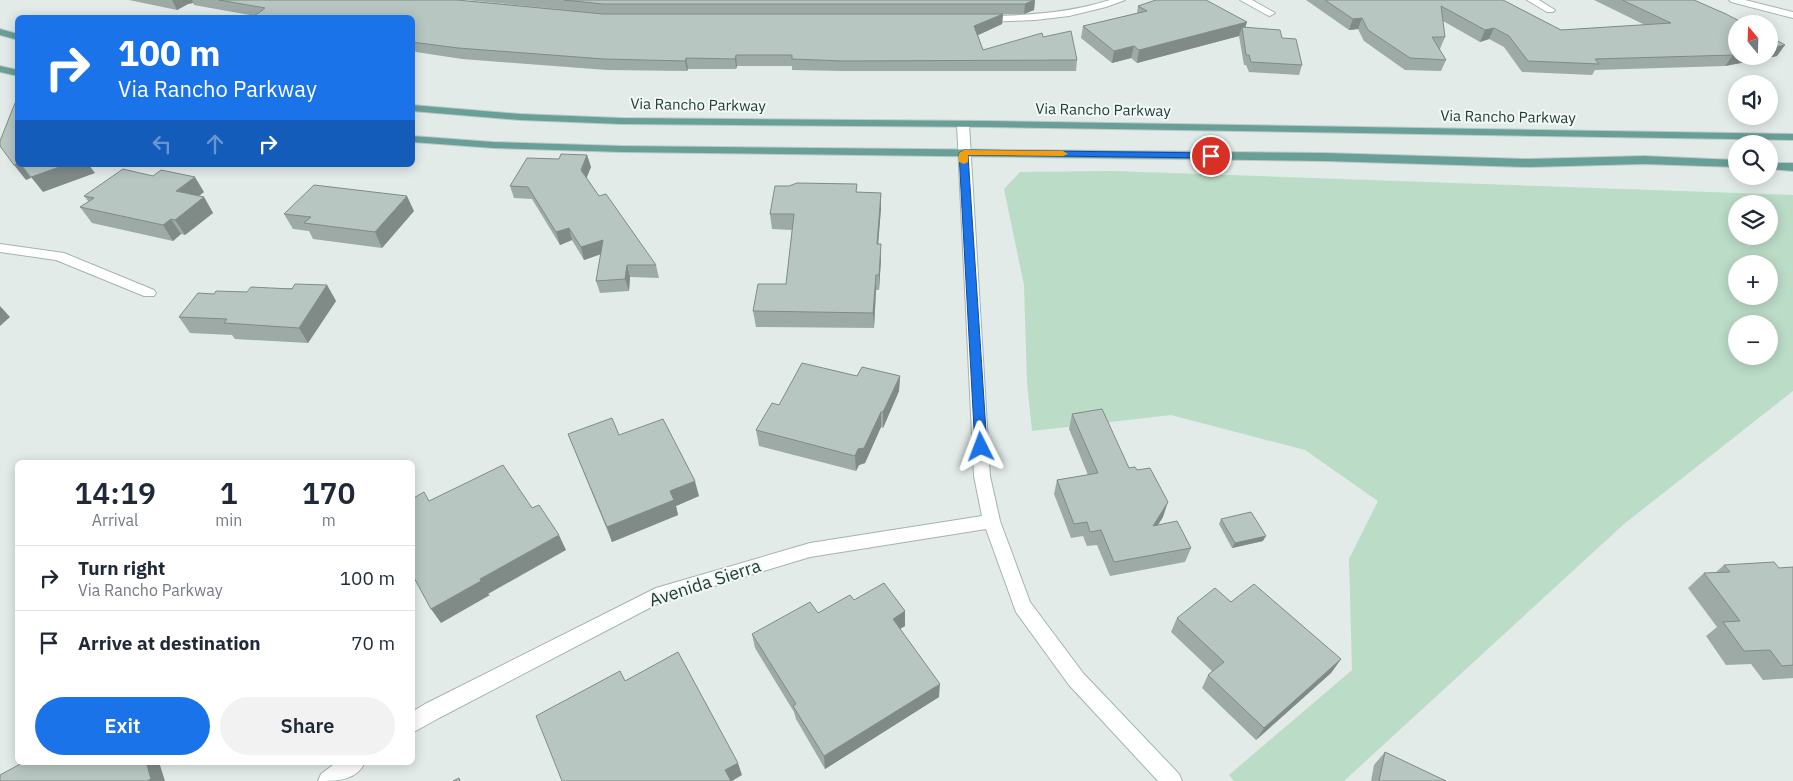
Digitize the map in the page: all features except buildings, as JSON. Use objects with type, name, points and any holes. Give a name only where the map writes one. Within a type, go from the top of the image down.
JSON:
[{"type":"main road","points":[[0,32],[15,35]]},
{"type":"main road","points":[[0,69],[15,72]]},
{"type":"main road","name":"Via Rancho Parkway","points":[[415,108],[520,117],[612,120],[1793,137]]},
{"type":"main road","points":[[415,139],[493,145],[622,149],[1324,157],[1529,163],[1644,160],[1728,164]]},
{"type":"main road","points":[[1778,166],[1793,167]]},
{"type":"street","points":[[972,20],[1031,20],[1096,9],[1120,0]]},
{"type":"street","points":[[1245,0],[1270,13]]},
{"type":"street","points":[[1532,0],[1550,10]]},
{"type":"street","points":[[1734,0],[1793,13]]},
{"type":"street","points":[[1755,0],[1793,13]]},
{"type":"street","points":[[1772,0],[1793,13]]},
{"type":"street","points":[[963,124],[982,476],[992,520],[1022,606],[1076,679],[1172,781]]},
{"type":"street","points":[[0,248],[59,256],[149,293]]},
{"type":"street","name":"Avenida Sierra","points":[[415,722],[432,711],[656,596],[810,550],[992,520]]},
{"type":"street","points":[[328,781],[352,765]]},
{"type":"green space","points":[[1113,171],[1793,195],[1793,391],[1624,524],[1344,781],[1234,781],[1229,775],[1352,670],[1349,559],[1378,501],[1305,450],[1171,415],[1032,431],[1027,383],[1024,285],[1004,189],[1020,172]]},
{"type":"slow traffic","points":[[964,162],[964,153],[1063,154]]},
{"type":"route","points":[[981,447],[964,153],[1211,156]]}]
